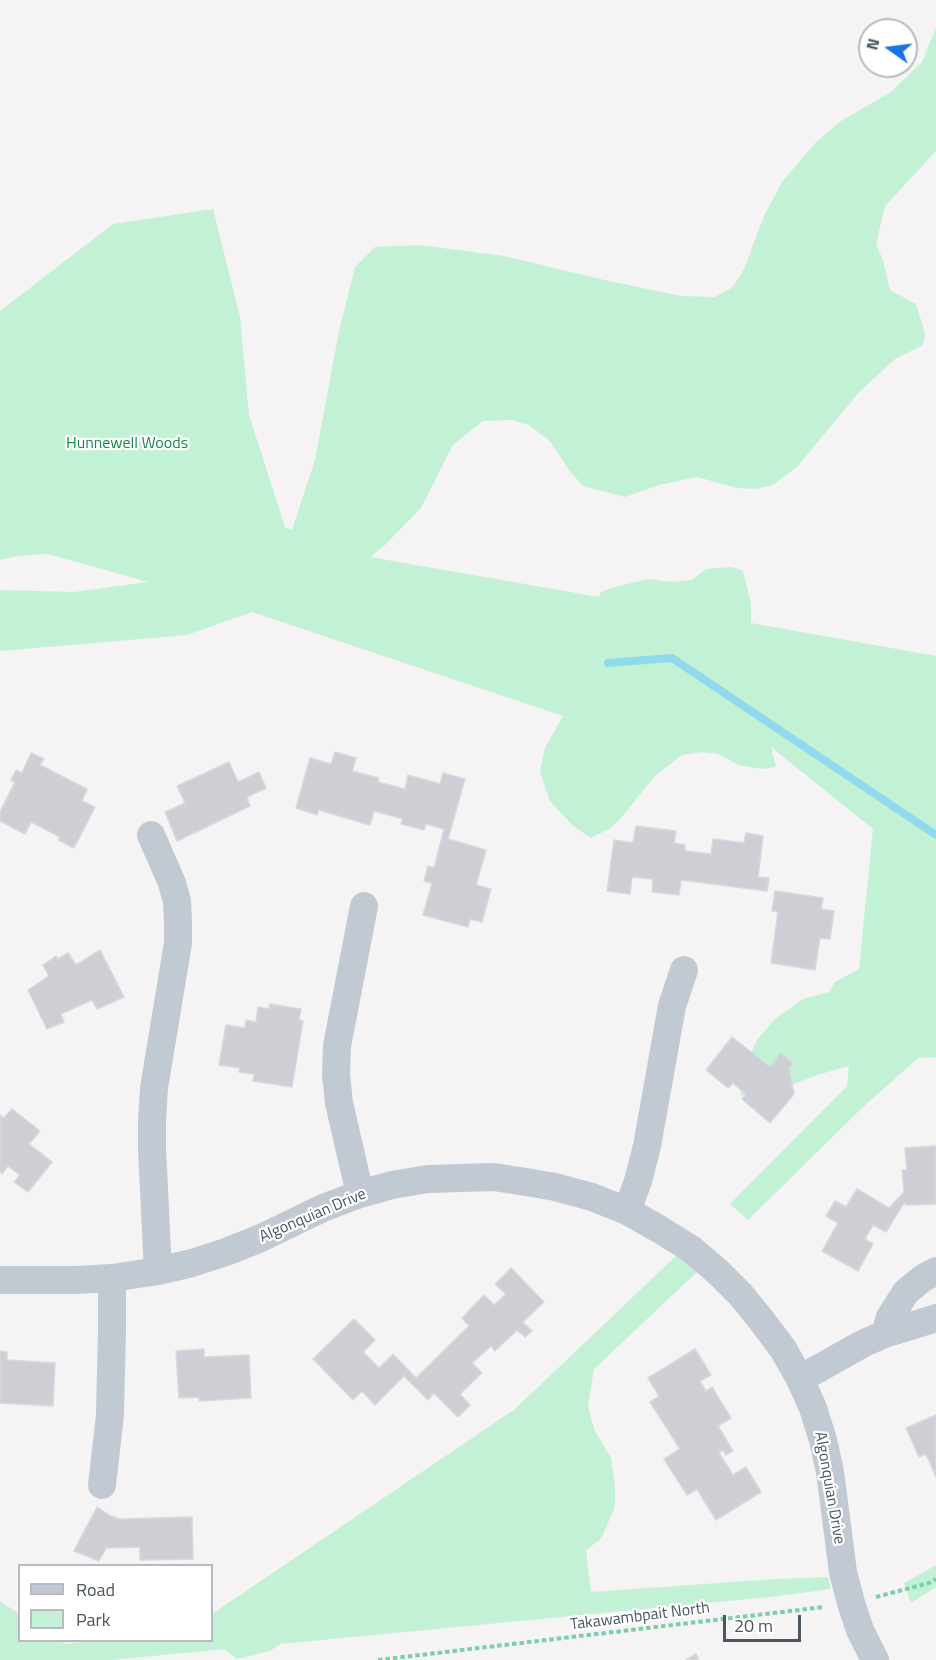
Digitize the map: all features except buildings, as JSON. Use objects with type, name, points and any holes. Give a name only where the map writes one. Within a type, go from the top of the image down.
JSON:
[{"type":"street","points":[[151,835],[172,883],[177,901],[178,922],[178,943],[159,1055],[152,1120],[158,1271]]},
{"type":"street","points":[[360,1194],[339,1103],[336,1075],[339,1036],[364,906]]},
{"type":"street","points":[[627,1211],[648,1146],[672,1006],[684,970]]},
{"type":"street","name":"Algonquian Drive","points":[[0,1280],[112,1278],[192,1263],[261,1238],[323,1208],[360,1194],[392,1185],[428,1179],[494,1178],[555,1187],[592,1197],[627,1211],[691,1249],[718,1272],[762,1321],[783,1349],[800,1379],[824,1440],[843,1572],[851,1603],[875,1660]]},
{"type":"street","points":[[885,1334],[890,1317],[906,1292],[936,1271]]},
{"type":"street","points":[[102,1485],[110,1415],[112,1278]]},
{"type":"street","points":[[800,1379],[864,1343],[936,1318]]},
{"type":"path","name":"Takawambpait North","points":[[378,1660],[851,1603],[929,1583],[936,1579]]},
{"type":"green space","name":"Hunnewell Woods","points":[[936,28],[936,151],[885,206],[876,244],[883,260],[890,290],[916,304],[925,333],[923,345],[895,359],[859,392],[797,467],[773,485],[756,489],[737,488],[697,477],[659,485],[625,497],[583,486],[569,470],[550,441],[529,425],[511,420],[483,421],[453,445],[421,508],[370,557],[599,597],[601,592],[614,587],[649,579],[672,582],[692,580],[706,569],[732,567],[743,571],[751,604],[751,623],[936,656],[936,1057],[918,1058],[862,1108],[748,1220],[730,1204],[847,1086],[849,1066],[783,1088],[762,1102],[741,1095],[738,1080],[757,1040],[775,1019],[803,999],[829,992],[835,982],[859,969],[873,829],[771,747],[776,767],[762,769],[738,765],[719,754],[702,752],[682,755],[654,777],[621,818],[609,829],[591,838],[573,826],[550,801],[540,772],[545,748],[563,716],[252,612],[187,635],[0,651],[0,590],[74,592],[148,582],[48,554],[0,560],[0,311],[113,224],[213,209],[240,317],[249,415],[285,527],[292,530],[315,460],[339,331],[355,267],[375,247],[419,245],[504,256],[681,296],[715,297],[733,287],[744,269],[764,216],[782,182],[816,142],[841,121],[891,92],[905,78],[918,78],[918,66],[922,62]]},
{"type":"green space","points":[[677,1255],[698,1271],[594,1369],[588,1406],[594,1429],[611,1458],[615,1507],[601,1539],[586,1550],[591,1592],[828,1577],[831,1589],[770,1597],[280,1644],[270,1651],[237,1659],[226,1649],[111,1660],[0,1660],[0,1601],[18,1613],[18,1642],[62,1642],[65,1644],[213,1642],[213,1613],[515,1409]]},
{"type":"green space","points":[[936,1565],[936,1587],[911,1603],[904,1583]]},
{"type":"waterway","points":[[608,663],[672,658],[936,835]]}]
